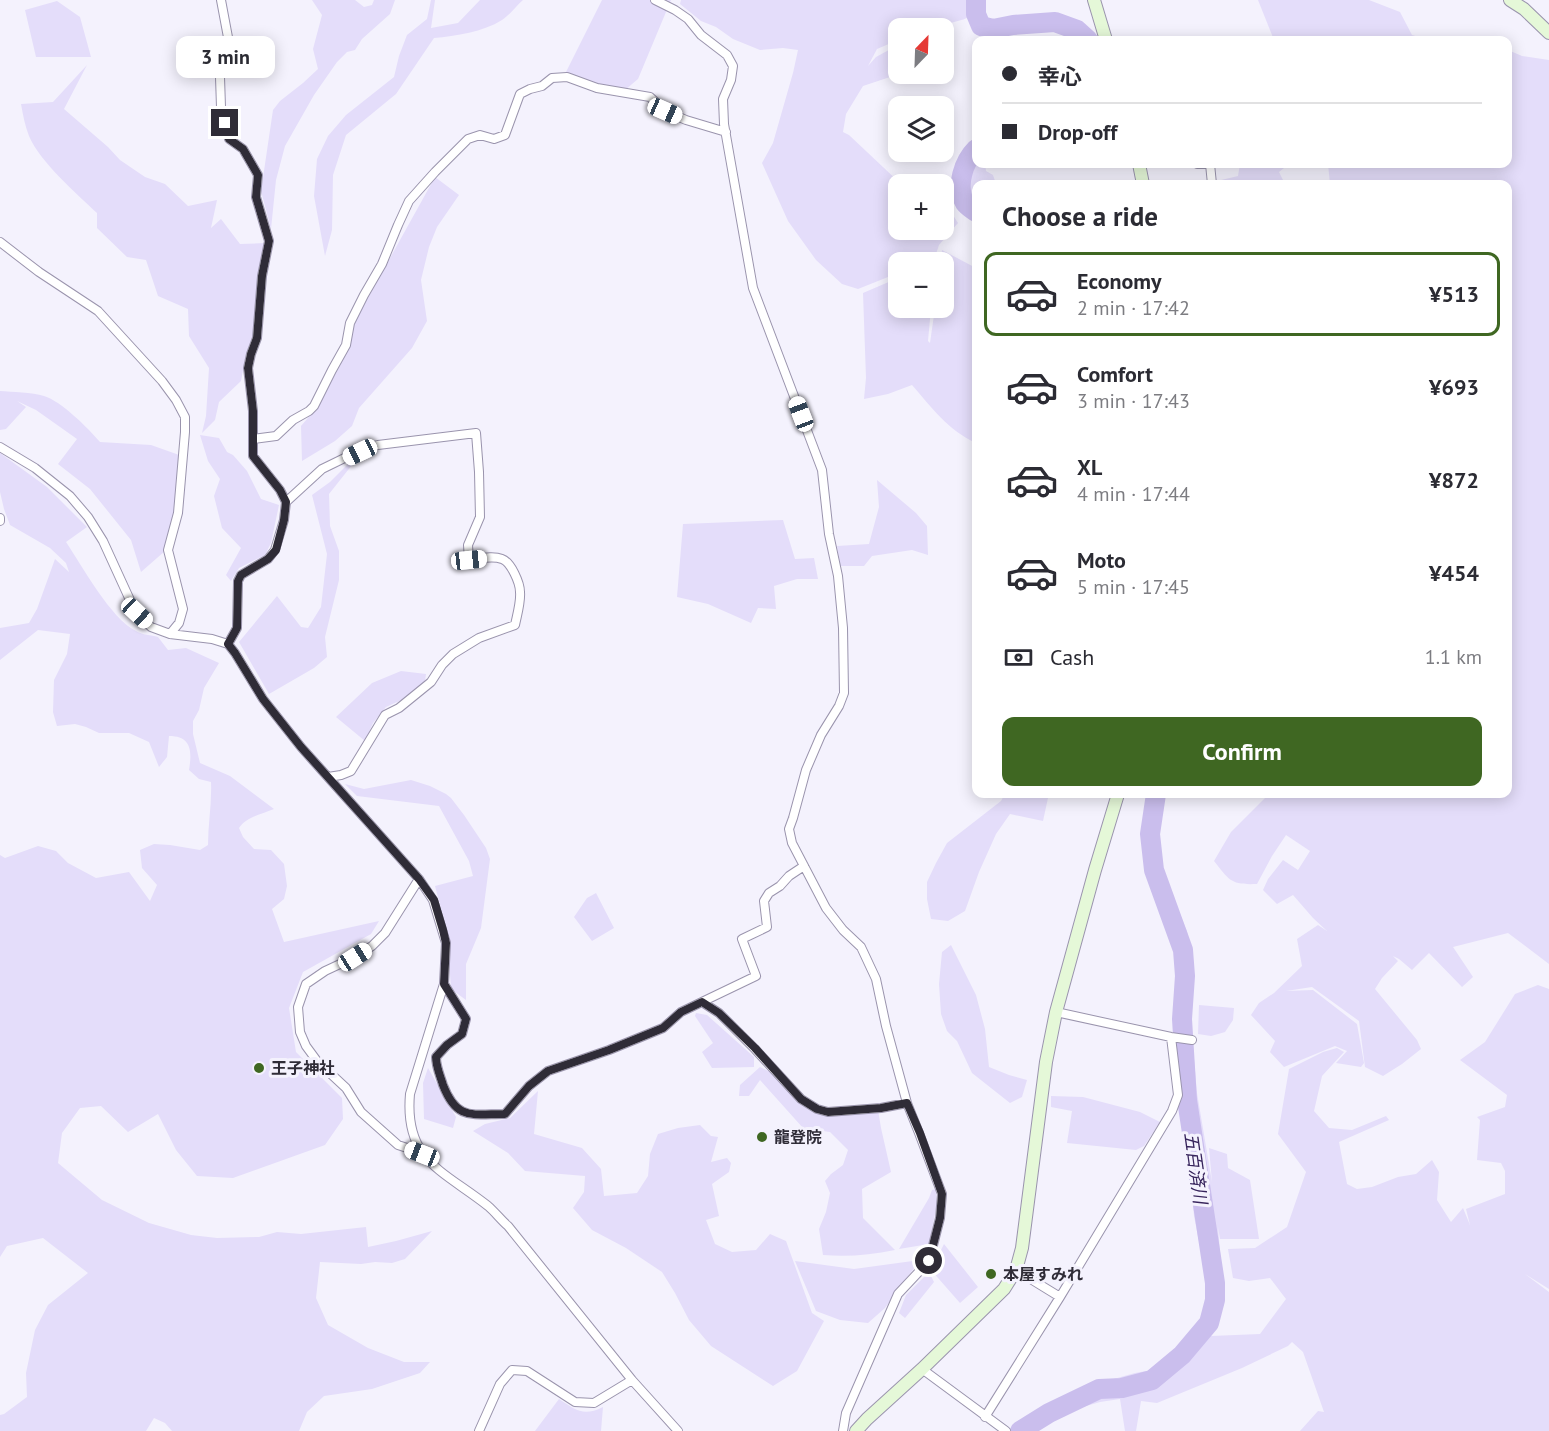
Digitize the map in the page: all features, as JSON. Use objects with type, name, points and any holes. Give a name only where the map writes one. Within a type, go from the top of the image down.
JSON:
[{"type":"street","points":[[221,0],[230,48],[220,77],[221,107],[229,139],[243,149],[258,175],[256,197],[269,241],[262,276],[257,338],[248,368],[253,411],[253,456],[280,490],[286,502],[276,550],[268,559],[241,575],[238,581],[237,628],[228,644]]},
{"type":"street","points":[[655,0],[688,19],[701,35],[728,55],[733,66],[731,80],[723,99],[723,124],[753,288],[822,470],[829,534],[838,576],[843,628],[844,693],[839,706],[821,735],[806,770],[789,829],[792,843],[826,908],[843,930],[861,947],[868,960],[876,979],[907,1103],[942,1194],[940,1218],[929,1261],[898,1294],[846,1413],[843,1431]]},
{"type":"street","points":[[1094,0],[1105,36]]},
{"type":"street","points":[[1510,0],[1524,9],[1549,33]]},
{"type":"street","points":[[253,439],[276,436],[293,420],[314,406],[346,345],[350,323],[382,264],[409,201],[468,139],[480,135],[494,139],[505,135],[520,94],[542,86],[552,78],[567,77],[597,88],[650,97],[665,111],[726,132]]},
{"type":"street","points":[[0,242],[39,272],[98,311],[162,381],[176,400],[184,417],[185,432],[178,513],[168,550],[183,609],[179,623],[170,634]]},
{"type":"street","points":[[286,502],[322,469],[365,448],[476,433],[480,517],[468,546],[469,560],[493,557],[508,561],[520,591],[515,625],[479,638],[453,654],[442,665],[431,682],[399,708],[385,715],[351,771],[328,777]]},
{"type":"street","points":[[0,447],[35,468],[70,496],[88,517],[103,541],[135,611],[151,627],[170,634],[212,639],[228,644],[263,699],[301,747],[419,879],[434,900],[446,943],[444,984],[410,1094],[412,1135],[422,1154],[439,1171],[489,1207],[508,1226],[632,1380],[678,1431]]},
{"type":"street","points":[[856,1431],[1004,1289],[1016,1270],[1022,1248],[1046,1062],[1056,1011],[1117,798]]},
{"type":"street","points":[[444,984],[466,1019],[462,1034],[436,1057],[436,1066],[449,1099],[458,1109],[469,1114],[505,1114],[529,1086],[548,1071],[663,1028],[681,1012],[756,976],[742,939],[767,927],[764,901],[769,893],[804,866]]},
{"type":"street","points":[[419,879],[385,933],[372,946],[355,957],[325,971],[306,984],[298,1007],[300,1032],[306,1046],[317,1061],[346,1088],[361,1112],[398,1144],[422,1154]]},
{"type":"street","points":[[702,1002],[719,1013],[755,1048],[801,1099],[817,1109],[828,1112],[881,1108],[907,1103]]},
{"type":"street","points":[[1056,1011],[1192,1040]]},
{"type":"street","points":[[985,1417],[1172,1111],[1178,1095],[1171,1037]]},
{"type":"street","points":[[1016,1270],[1060,1297]]},
{"type":"street","points":[[922,1369],[1006,1431]]},
{"type":"street","points":[[479,1431],[500,1384],[512,1370],[527,1371],[575,1402],[594,1403],[632,1380]]},
{"type":"shaded area","points":[[312,0],[355,0],[364,7],[372,5],[374,0],[395,0],[390,14],[362,39],[355,50],[347,52],[337,62],[314,95],[285,146],[276,180],[271,229],[261,191],[273,110],[280,101],[318,69],[313,49],[322,15]]},
{"type":"shaded area","points":[[431,0],[435,0],[431,28],[458,23],[480,0],[523,0],[505,18],[486,28],[460,35],[434,38],[396,94],[346,135],[333,175],[332,230],[325,256],[314,196],[317,159],[328,136],[346,115],[394,77],[407,35],[427,19]]},
{"type":"shaded area","points":[[602,0],[671,0],[638,79],[625,90],[602,86],[565,74]]},
{"type":"shaded area","points":[[681,0],[972,0],[972,16],[954,22],[954,18],[888,18],[888,44],[877,49],[868,66],[876,57],[888,50],[888,78],[863,86],[846,114],[843,132],[890,174],[888,174],[888,240],[943,240],[937,252],[888,252],[888,277],[858,289],[842,284],[816,260],[788,221],[762,163],[773,143],[798,50],[783,48],[760,50],[733,39],[716,27],[701,21],[680,4]]},
{"type":"shaded area","points":[[1258,0],[1369,0],[1400,12],[1412,35],[1415,36],[1272,36]]},
{"type":"shaded area","points":[[57,1],[80,17],[91,57],[36,57],[25,10]]},
{"type":"shaded area","points":[[1512,52],[1522,56],[1549,60],[1549,964],[1508,933],[1453,947],[1473,977],[1462,987],[1429,953],[1412,970],[1393,956],[1398,961],[1375,989],[1417,1040],[1421,1049],[1383,1076],[1365,1067],[1359,1021],[1312,987],[1286,991],[1313,990],[1357,1024],[1364,1063],[1361,1067],[1336,1063],[1347,1051],[1335,1046],[1284,1067],[1270,1052],[1275,1041],[1251,1015],[1259,1003],[1274,993],[1302,966],[1297,939],[1318,925],[1327,931],[1293,895],[1277,904],[1263,890],[1268,879],[1283,860],[1298,870],[1310,851],[1286,835],[1257,884],[1242,884],[1232,880],[1214,861],[1231,832],[1265,798],[1512,798],[1512,180],[1330,180],[1328,168],[1512,168]]},
{"type":"shaded area","points":[[87,65],[64,109],[120,160],[145,177],[165,184],[188,206],[217,200],[211,228],[221,219],[240,244],[266,243],[254,332],[246,354],[241,381],[219,402],[215,420],[202,433],[206,416],[209,368],[189,336],[188,309],[158,296],[146,260],[127,257],[97,228],[97,213],[50,167],[34,146],[26,128],[21,104],[53,102]]},
{"type":"shaded area","points":[[972,165],[972,168],[986,168],[995,180],[972,180],[972,204],[967,190]]},
{"type":"shaded area","points":[[1239,168],[1284,168],[1279,172],[1283,180],[1221,180],[1238,176]]},
{"type":"shaded area","points":[[435,177],[459,195],[437,227],[429,247],[421,280],[427,321],[412,348],[359,408],[352,426],[335,441],[302,461],[301,426],[319,405],[350,346],[354,323]]},
{"type":"shaded area","points":[[954,256],[972,266],[972,441],[949,425],[912,385],[888,394],[864,399],[866,378],[863,293],[888,282],[888,318],[930,318],[928,341],[930,343],[934,318],[954,318]]},
{"type":"shaded area","points":[[0,391],[34,394],[51,399],[74,416],[100,442],[151,445],[182,456],[173,517],[165,551],[141,572],[131,540],[90,489],[58,464],[77,439],[36,410],[17,401],[26,407],[6,429],[0,430]]},
{"type":"shaded area","points":[[200,435],[219,438],[227,452],[233,455],[247,471],[261,499],[279,505],[271,543],[265,555],[239,568],[231,581],[226,575],[241,548],[222,528],[214,496],[220,479],[208,461]]},
{"type":"shaded area","points":[[0,453],[47,487],[87,527],[66,542],[107,604],[126,625],[141,633],[158,637],[168,650],[186,648],[219,663],[204,688],[199,710],[193,721],[193,734],[200,763],[230,776],[274,809],[250,818],[239,828],[243,837],[254,849],[271,850],[284,864],[287,886],[284,899],[272,909],[284,942],[379,921],[371,934],[303,972],[289,1008],[296,1052],[342,1098],[343,1119],[325,1145],[233,1178],[197,1176],[176,1150],[158,1114],[128,1132],[101,1106],[80,1108],[62,1133],[58,1163],[102,1200],[149,1223],[191,1235],[217,1238],[259,1237],[277,1232],[301,1234],[366,1227],[368,1247],[432,1231],[405,1259],[392,1263],[320,1262],[316,1298],[328,1325],[368,1348],[404,1362],[430,1362],[420,1373],[372,1389],[324,1396],[307,1412],[299,1431],[172,1431],[165,1423],[154,1418],[146,1431],[0,1431],[0,1415],[27,1397],[26,1373],[35,1330],[48,1305],[88,1273],[43,1238],[7,1246],[0,1257],[0,855],[5,858],[38,846],[56,851],[68,863],[96,878],[129,872],[150,901],[157,885],[142,868],[140,850],[154,844],[200,850],[208,845],[211,782],[199,779],[189,770],[189,746],[177,737],[169,736],[167,757],[159,767],[149,742],[129,733],[99,733],[75,724],[57,726],[53,712],[54,680],[67,654],[70,634],[38,630],[0,660],[0,628],[29,623],[37,609],[55,559],[69,572],[66,563],[50,548],[10,525],[0,492]]},
{"type":"shaded area","points":[[349,463],[352,465],[329,494],[330,526],[339,551],[339,580],[325,637],[327,657],[314,668],[269,694],[239,642],[277,596],[301,627],[308,628],[321,607],[327,554],[312,495],[330,482]]},
{"type":"shaded area","points":[[877,480],[916,513],[927,526],[928,555],[912,550],[872,556],[864,566],[840,566],[837,546],[869,544],[879,507]]},
{"type":"shaded area","points":[[783,520],[795,559],[814,558],[818,579],[797,579],[774,586],[776,609],[758,608],[751,623],[708,604],[677,597],[683,524]]},
{"type":"shaded area","points":[[401,671],[426,674],[425,681],[408,697],[386,707],[373,723],[365,741],[336,717],[372,683]]},
{"type":"shaded area","points":[[411,780],[430,786],[451,798],[486,848],[490,859],[481,928],[466,964],[466,1000],[451,989],[447,931],[435,886],[473,876],[469,861],[439,806],[357,796],[345,784],[364,789]]},
{"type":"shaded area","points":[[1003,798],[1048,798],[1043,821],[1010,814],[996,834],[965,911],[948,921],[931,919],[927,899],[927,882],[947,843]]},
{"type":"shaded area","points":[[1151,798],[1161,798],[1156,838],[1161,870],[1187,931],[1193,965],[1190,1013],[1197,1093],[1212,1182],[1209,1148],[1227,1154],[1228,1168],[1250,1180],[1259,1239],[1220,1239],[1218,1227],[1223,1288],[1211,1336],[1260,1334],[1286,1299],[1270,1278],[1249,1281],[1233,1278],[1228,1249],[1255,1248],[1287,1227],[1306,1172],[1278,1134],[1289,1069],[1323,1052],[1337,1048],[1344,1052],[1322,1076],[1314,1111],[1329,1128],[1352,1130],[1386,1116],[1389,1120],[1339,1142],[1347,1184],[1357,1189],[1372,1187],[1398,1177],[1416,1174],[1432,1160],[1439,1172],[1437,1200],[1451,1222],[1463,1208],[1470,1225],[1466,1209],[1505,1194],[1505,1171],[1501,1163],[1477,1160],[1480,1120],[1477,1117],[1505,1107],[1507,1095],[1460,1060],[1485,1042],[1515,994],[1538,985],[1549,989],[1549,1289],[1525,1274],[1549,1292],[1549,1431],[1300,1431],[1318,1411],[1324,1412],[1303,1352],[1292,1342],[1242,1368],[1157,1403],[1141,1401],[1136,1431],[1125,1431],[1120,1399],[1100,1402],[1044,1418],[1031,1431],[1011,1431],[1030,1416],[1085,1387],[1157,1369],[1182,1348],[1206,1315],[1207,1283],[1194,1216],[1178,1044],[1180,975],[1175,942],[1157,898],[1146,848]]},
{"type":"shaded area","points":[[596,893],[614,928],[592,941],[574,917],[587,898]]},
{"type":"shaded area","points":[[951,945],[976,995],[985,1029],[989,1067],[1027,1080],[1022,1097],[1010,1103],[972,1073],[957,1041],[947,1031],[941,1014],[939,984],[942,952]]},
{"type":"shaded area","points":[[1199,1005],[1234,1008],[1233,1020],[1225,1032],[1211,1036],[1198,1034]]},
{"type":"shaded area","points":[[696,1013],[707,1015],[754,1057],[754,1067],[712,1068],[702,1052],[713,1043],[695,1016]]},
{"type":"shaded area","points":[[760,1067],[777,1075],[816,1110],[878,1110],[891,1172],[862,1189],[863,1218],[895,1250],[859,1255],[823,1255],[819,1229],[830,1193],[825,1181],[843,1165],[848,1150],[830,1132],[803,1128],[760,1080],[749,1096],[739,1096],[740,1085]]},
{"type":"shaded area","points":[[428,1068],[456,1117],[453,1128],[424,1119],[423,1083]]},
{"type":"shaded area","points":[[538,1091],[534,1134],[582,1148],[601,1169],[604,1196],[637,1193],[648,1176],[650,1154],[658,1134],[700,1125],[711,1136],[718,1137],[711,1162],[727,1158],[731,1163],[729,1172],[712,1184],[719,1216],[706,1220],[715,1244],[732,1252],[756,1250],[770,1234],[786,1241],[812,1313],[824,1321],[797,1371],[773,1386],[711,1346],[689,1320],[662,1272],[626,1248],[592,1230],[573,1208],[584,1192],[585,1176],[525,1171],[508,1153],[473,1131],[485,1124],[510,1118]]},
{"type":"shaded area","points":[[1051,1096],[1083,1097],[1140,1112],[1160,1122],[1144,1146],[1136,1150],[1067,1143],[1072,1111],[1051,1107]]},
{"type":"shaded area","points":[[936,1189],[937,1204],[929,1244],[899,1249],[932,1190]]},
{"type":"shaded area","points":[[944,1244],[978,1287],[960,1303],[931,1270]]},
{"type":"shaded area","points":[[920,1260],[885,1308],[868,1323],[840,1320],[816,1311],[795,1261],[854,1269]]},
{"type":"shaded area","points":[[929,1272],[934,1282],[905,1318],[899,1313],[906,1295]]},
{"type":"shaded area","points":[[559,1399],[585,1412],[603,1407],[601,1431],[535,1431]]},
{"type":"waterway","name":"五百済川","points":[[976,0],[976,14],[981,26],[993,29],[1055,22],[1077,30],[1084,36]]},
{"type":"waterway","name":"五百済川","points":[[972,154],[962,174],[961,182],[962,196],[965,203],[972,209]]},
{"type":"waterway","name":"五百済川","points":[[1020,1431],[1049,1413],[1099,1389],[1122,1388],[1152,1380],[1182,1355],[1209,1323],[1215,1300],[1215,1283],[1187,1100],[1182,1019],[1185,976],[1183,950],[1154,870],[1150,834],[1155,798]]},
{"type":"place","name":"王子神社","points":[[259,1068]]},
{"type":"place","name":"龍登院","points":[[762,1137]]},
{"type":"place","name":"本屋すみれ","points":[[991,1274]]},
{"type":"route","points":[[225,123],[229,139],[243,149],[258,175],[256,197],[269,241],[262,276],[257,338],[248,368],[253,411],[253,456],[280,490],[286,502],[276,550],[268,559],[241,575],[238,581],[237,628],[228,644],[263,699],[301,747],[419,879],[434,900],[446,943],[444,984],[466,1019],[462,1034],[436,1057],[436,1066],[449,1099],[458,1109],[469,1114],[505,1114],[529,1086],[548,1071],[663,1028],[681,1012],[702,1002],[719,1013],[755,1048],[801,1099],[817,1109],[828,1112],[881,1108],[907,1103],[942,1194],[940,1218],[929,1261]]}]
